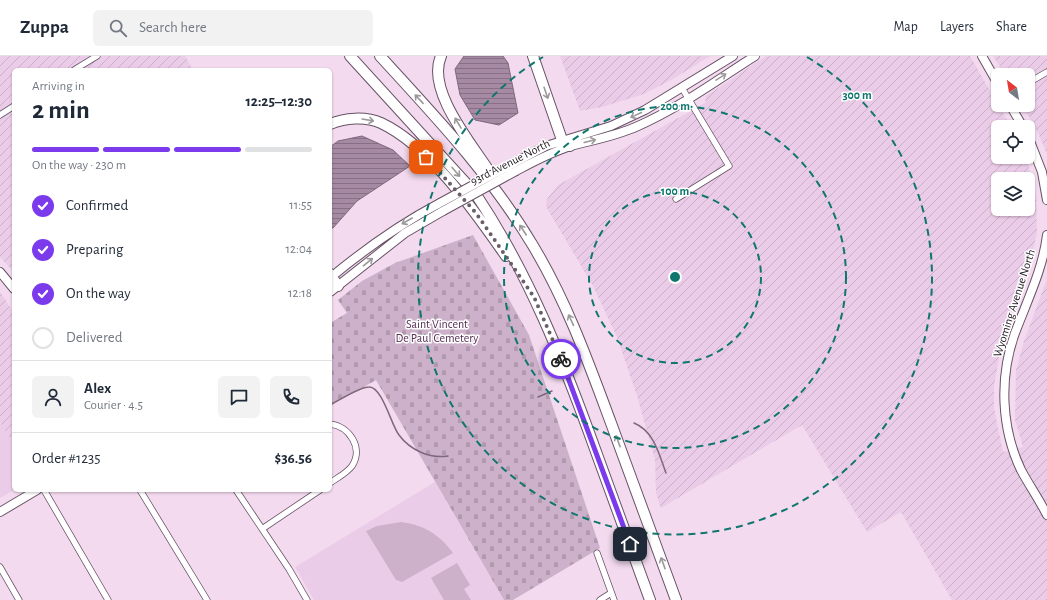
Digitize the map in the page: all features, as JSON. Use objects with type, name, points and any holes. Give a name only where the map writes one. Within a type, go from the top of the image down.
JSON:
[{"type":"highway","points":[[380,56],[473,160],[506,204]]},
{"type":"highway","points":[[384,56],[400,78]]},
{"type":"highway","points":[[441,56],[438,72],[441,90],[446,104],[490,173],[506,204],[548,273],[577,332],[676,600]]},
{"type":"highway","points":[[533,56],[566,143]]},
{"type":"highway","points":[[351,58],[475,193],[490,216],[534,297],[556,343],[650,600]]},
{"type":"highway","points":[[332,123],[340,120],[352,119],[366,119],[380,123],[419,149],[476,213],[534,297]]},
{"type":"street","points":[[77,68],[97,56]]},
{"type":"street","name":"93rd Avenue North","points":[[566,143],[630,118],[733,56]]},
{"type":"street","name":"93rd Avenue North","points":[[332,275],[377,240],[514,167],[539,149],[614,135],[639,126],[688,98],[755,56]]},
{"type":"street","points":[[982,56],[991,72]]},
{"type":"street","points":[[1035,79],[1047,72]]},
{"type":"street","points":[[676,199],[729,166],[682,88]]},
{"type":"street","points":[[0,115],[12,107]]},
{"type":"street","points":[[1035,154],[1042,172],[1047,200]]},
{"type":"street","name":"93rd Avenue North","points":[[334,289],[405,233],[441,207]]},
{"type":"street","name":"Wyoming Avenue North","points":[[1047,234],[1039,270],[1009,354],[1004,392],[1008,429],[1016,457],[1047,514]]},
{"type":"street","points":[[0,272],[12,287]]},
{"type":"street","points":[[332,424],[342,427],[347,431],[356,449],[356,458],[352,467],[332,482]]},
{"type":"street","points":[[0,512],[34,492]]},
{"type":"street","points":[[45,492],[108,600]]},
{"type":"street","points":[[141,492],[207,600]]},
{"type":"street","points":[[237,492],[307,600]]},
{"type":"street","points":[[262,529],[317,492]]},
{"type":"street","points":[[598,553],[614,600]]},
{"type":"street","points":[[0,567],[19,600]]},
{"type":"street","points":[[600,600],[611,593]]},
{"type":"shaded area","points":[[0,56],[185,56],[192,68],[12,68],[12,270],[0,257]]},
{"type":"shaded area","points":[[464,56],[503,56],[508,63],[518,113],[499,125],[475,120],[460,95],[455,69]]},
{"type":"shaded area","points":[[560,56],[710,56],[673,79],[644,94],[602,107],[580,111]]},
{"type":"shaded area","points":[[766,56],[970,56],[991,92],[991,112],[1002,112],[1007,120],[991,120],[991,164],[1028,164],[1030,172],[991,172],[991,216],[1035,216],[1035,191],[1036,195],[1037,233],[1029,267],[1002,340],[994,386],[994,408],[1003,452],[1023,447],[1015,420],[1016,370],[1024,341],[1047,279],[1047,600],[952,600],[901,512],[867,532],[802,425],[661,508],[656,493],[655,460],[637,396],[617,337],[593,286],[546,206],[547,199],[558,185],[705,103],[706,96]]},
{"type":"shaded area","points":[[993,56],[1047,56],[1047,154],[1035,128],[1035,120],[1031,120],[1026,112],[1035,112],[1035,68],[1001,68]]},
{"type":"shaded area","points":[[362,136],[393,150],[410,166],[357,201],[332,228],[332,146],[338,141]]},
{"type":"shaded area","points":[[0,292],[12,310],[12,443],[0,422]]},
{"type":"shaded area","points":[[0,422],[12,443],[12,491],[0,498]]},
{"type":"shaded area","points":[[435,482],[504,600],[314,600],[295,567]]},
{"type":"green space","name":"Saint Vincent De Paul Cemetery","points":[[473,235],[529,335],[600,548],[513,600],[504,600],[376,380],[332,405],[332,322],[347,313],[338,300],[362,281],[395,263]]},
{"type":"green space","points":[[401,522],[424,528],[448,546],[453,553],[402,582],[396,580],[366,531],[377,526]]},
{"type":"green space","points":[[457,563],[470,585],[464,589],[471,600],[444,600],[431,578]]},
{"type":"waterway","points":[[332,404],[360,389],[369,387],[374,388],[382,400],[396,431],[409,445],[427,455],[441,457],[448,456]]},
{"type":"waterway","points":[[538,397],[552,391]]},
{"type":"waterway","points":[[634,423],[641,427],[651,437],[666,473]]},
{"type":"way so far","points":[[426,157],[476,213],[534,297],[556,343],[561,359]]},
{"type":"route","points":[[561,359],[630,544]]}]
